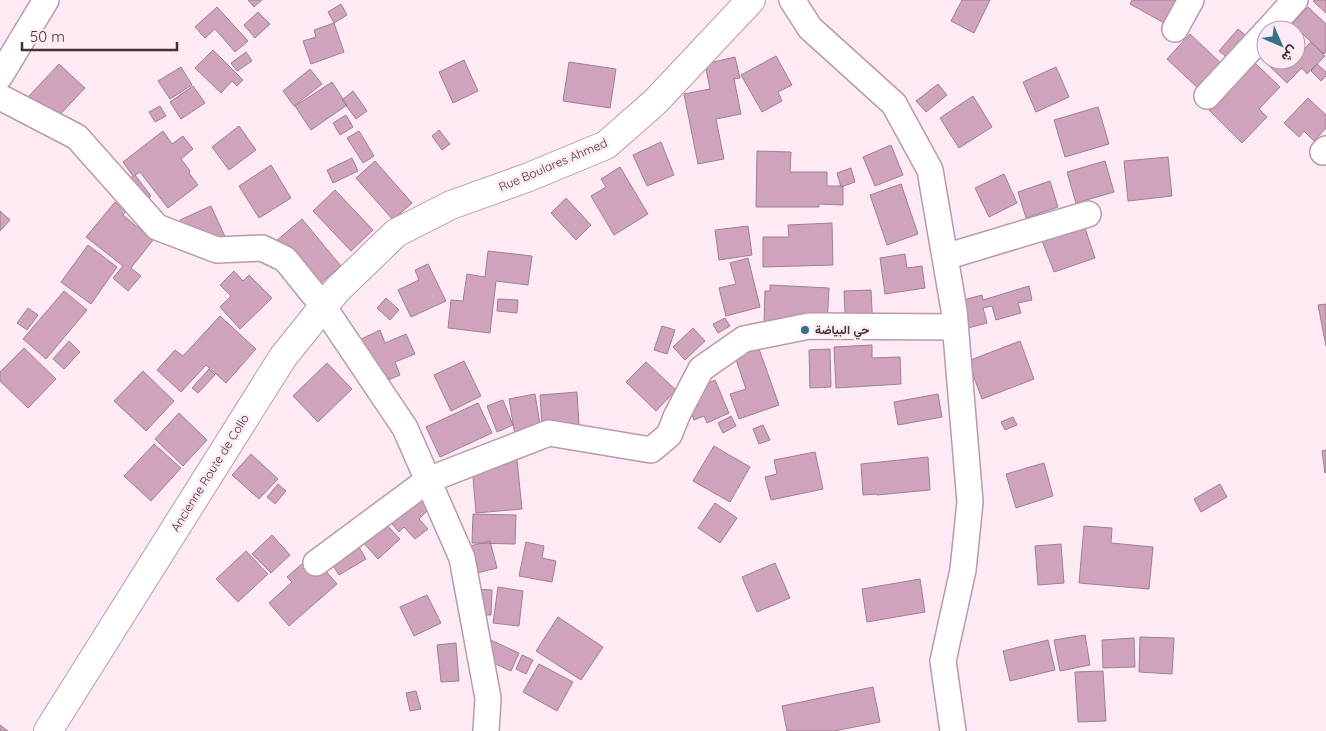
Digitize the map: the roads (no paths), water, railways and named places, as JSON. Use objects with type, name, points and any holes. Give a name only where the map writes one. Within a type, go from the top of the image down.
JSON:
[{"type":"main road","name":"Rue Boulares Ahmed","points":[[396,233],[451,205],[529,177],[606,145],[655,102],[751,0]]},
{"type":"main road","name":"Ancienne Route de Collo","points":[[48,731],[283,357],[336,290],[396,233]]},
{"type":"street","points":[[0,76],[46,0]]},
{"type":"street","points":[[792,0],[810,28],[894,104],[930,170],[956,327],[970,502],[963,570],[943,661],[953,731]]},
{"type":"street","points":[[1175,29],[1192,0]]},
{"type":"street","points":[[1277,20],[1296,0]]},
{"type":"street","points":[[1207,96],[1256,43]]},
{"type":"street","points":[[0,97],[77,137],[157,227],[217,250],[262,248],[285,259],[323,306],[405,428],[462,558],[488,698],[486,731]]},
{"type":"street","points":[[945,257],[1088,214]]},
{"type":"street","points":[[316,563],[428,480],[549,434],[651,450],[670,435],[677,415],[701,368],[744,340],[809,326],[956,327]]},
{"type":"place","name":"حي البياضة","points":[[805,330]]}]
